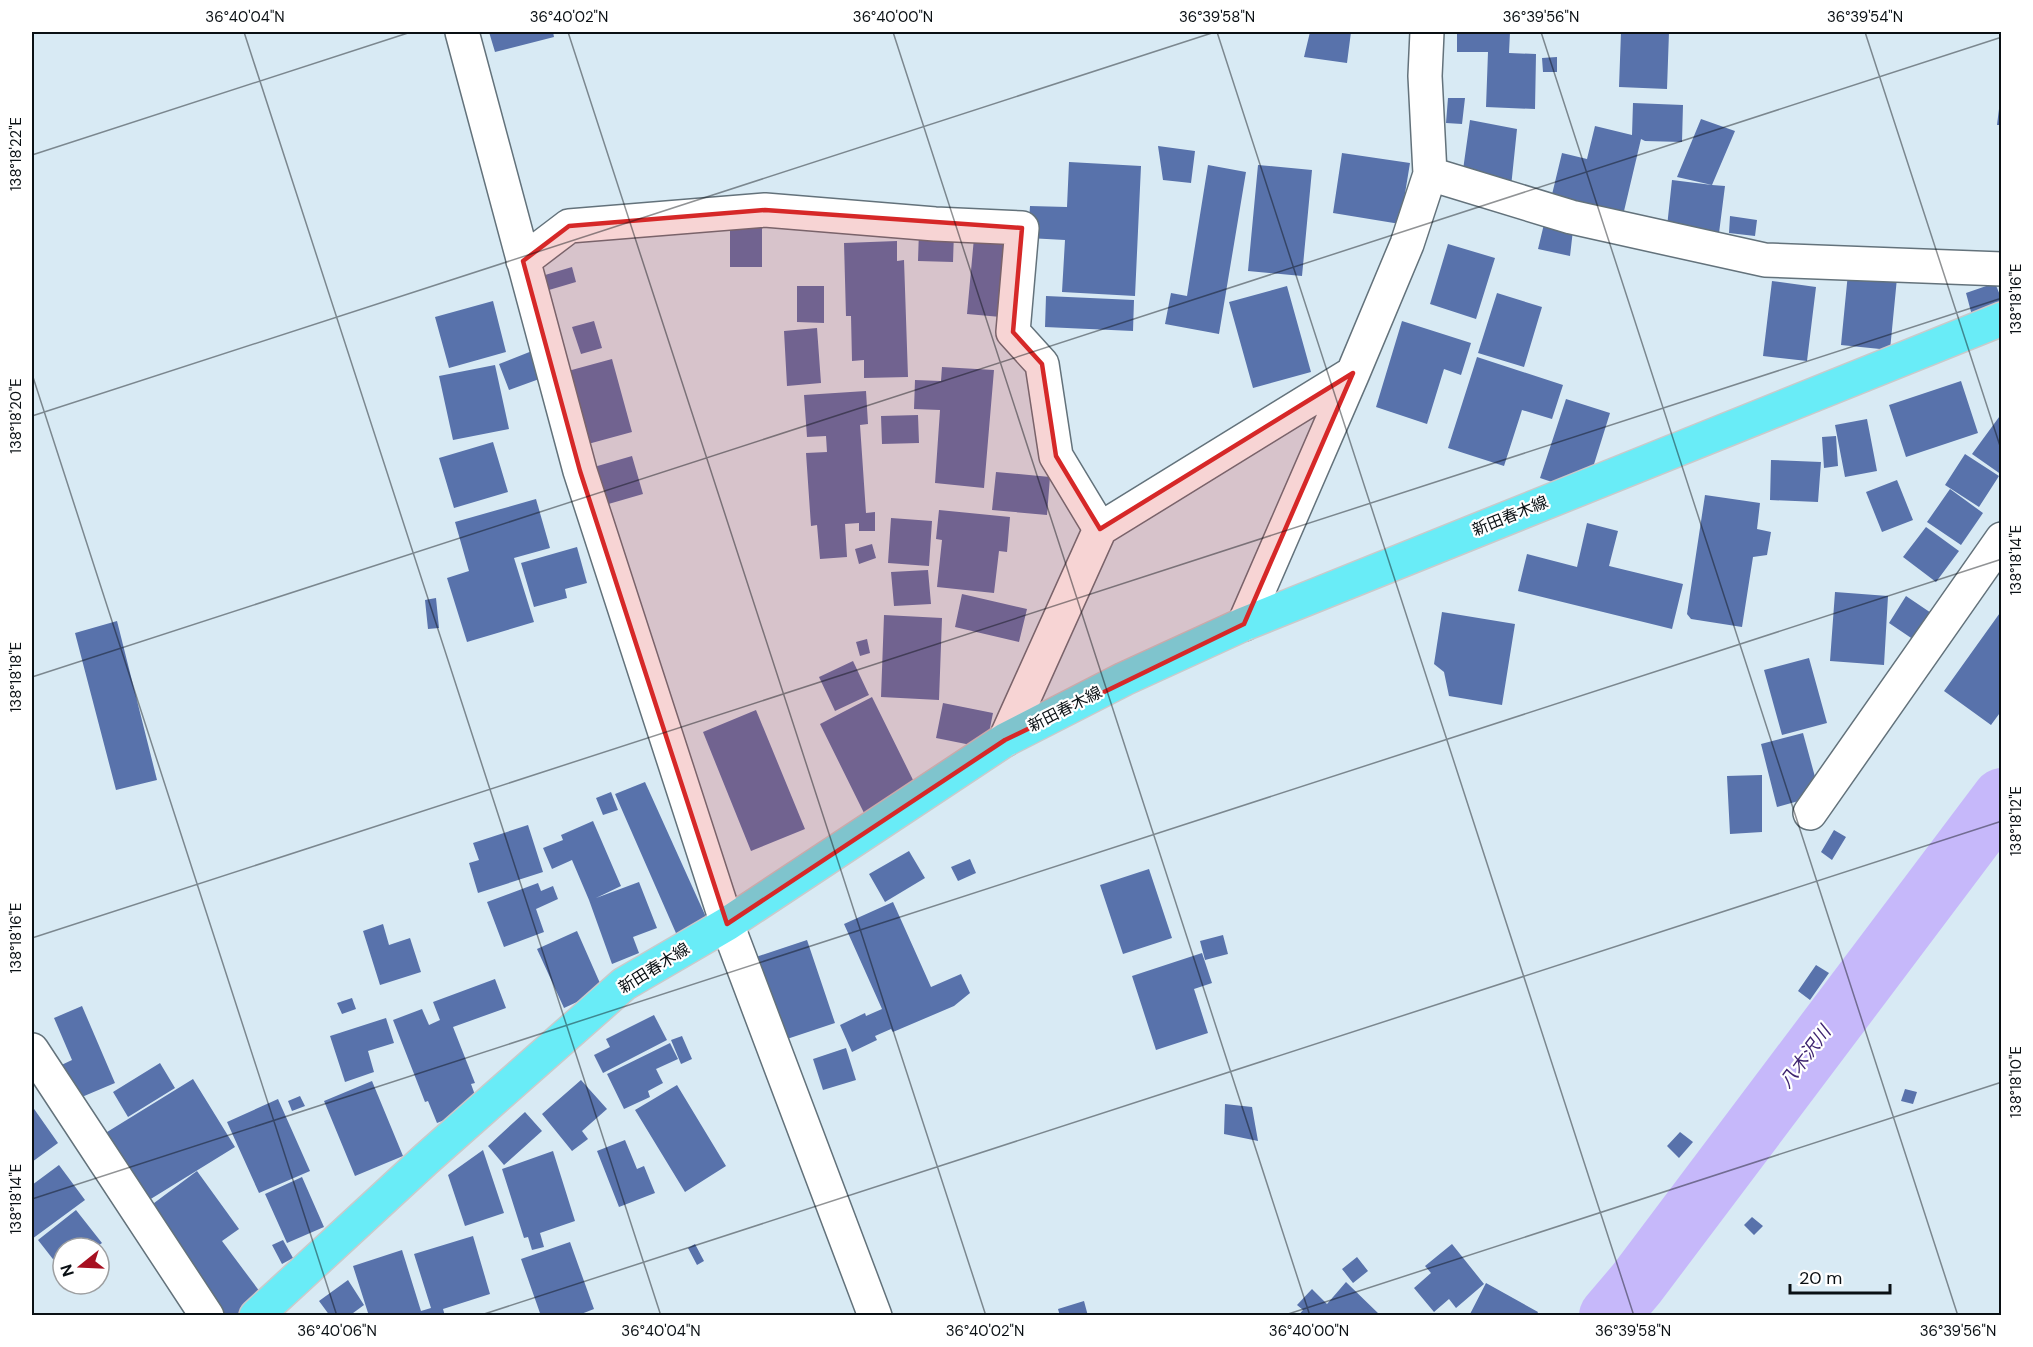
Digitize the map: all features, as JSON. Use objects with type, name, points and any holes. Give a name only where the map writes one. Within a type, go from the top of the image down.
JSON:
[{"type":"main road","name":"新田春木線","points":[[256,1316],[424,1160],[624,984],[727,924],[1005,740],[1124,679],[1244,624],[2001,319]]},
{"type":"street","points":[[462,32],[580,471],[727,924],[875,1316]]},
{"type":"street","points":[[1244,624],[1407,244],[1430,174],[1425,76],[1427,32]]},
{"type":"street","points":[[1430,174],[1571,217],[1765,260],[2001,270]]},
{"type":"street","points":[[523,261],[569,226],[765,210],[935,224],[1022,228],[1013,332],[1042,364],[1056,456],[1100,529]]},
{"type":"street","points":[[1005,740],[1100,529],[1353,373]]},
{"type":"street","points":[[1810,813],[2001,539]]},
{"type":"street","points":[[32,1050],[207,1316]]},
{"type":"highlighted area","points":[[765,210],[1022,228],[1013,332],[1042,364],[1056,456],[1100,529],[1353,373],[1244,624],[1005,740],[727,924],[580,471],[523,261],[569,226]]},
{"type":"building","points":[[489,32],[553,32],[554,37],[495,52]]},
{"type":"building","points":[[1310,32],[1351,32],[1347,63],[1304,57]]},
{"type":"building","points":[[1457,32],[1510,32],[1509,53],[1536,54],[1535,109],[1486,107],[1488,52],[1457,52]]},
{"type":"building","points":[[1621,32],[1669,32],[1667,89],[1619,87]]},
{"type":"building","points":[[1557,57],[1557,72],[1543,72],[1542,58]]},
{"type":"building","points":[[1448,98],[1465,98],[1462,124],[1446,123]]},
{"type":"building","points":[[2000,101],[2002,101],[2002,125],[1997,125]]},
{"type":"building","points":[[1633,103],[1683,105],[1682,142],[1641,139],[1620,228],[1548,211],[1562,153],[1587,159],[1595,126],[1632,135]]},
{"type":"building","points":[[1701,119],[1735,131],[1712,185],[1677,177]]},
{"type":"building","points":[[1470,120],[1517,129],[1511,187],[1462,177]]},
{"type":"building","points":[[1158,146],[1195,151],[1191,183],[1163,180]]},
{"type":"building","points":[[1342,153],[1410,163],[1400,224],[1333,213]]},
{"type":"building","points":[[1069,162],[1141,166],[1135,296],[1062,292],[1065,240],[1028,238],[1030,206],[1067,207]]},
{"type":"building","points":[[1208,165],[1246,172],[1219,334],[1165,324],[1171,293],[1187,296]]},
{"type":"building","points":[[1258,165],[1312,170],[1302,276],[1248,271]]},
{"type":"building","points":[[1672,180],[1725,186],[1718,241],[1666,236]]},
{"type":"building","points":[[1730,216],[1757,220],[1755,236],[1729,233]]},
{"type":"building","points":[[730,221],[762,221],[762,267],[730,267]]},
{"type":"building","points":[[1544,224],[1573,230],[1570,256],[1538,249]]},
{"type":"building","points":[[919,230],[954,232],[953,262],[918,261]]},
{"type":"building","points":[[974,238],[1030,243],[1024,319],[967,314]]},
{"type":"building","points":[[897,241],[897,261],[904,260],[908,377],[864,378],[864,360],[852,361],[851,316],[846,316],[844,243]]},
{"type":"building","points":[[1448,244],[1495,258],[1476,319],[1430,304]]},
{"type":"building","points":[[572,267],[576,282],[549,290],[545,275]]},
{"type":"building","points":[[1848,273],[1897,278],[1890,350],[1841,345]]},
{"type":"building","points":[[1772,281],[1816,287],[1807,361],[1763,356]]},
{"type":"building","points":[[1995,283],[2002,300],[2002,312],[1974,323],[1966,293]]},
{"type":"building","points":[[797,286],[824,286],[824,323],[797,322]]},
{"type":"building","points":[[1287,286],[1311,372],[1253,388],[1229,302]]},
{"type":"building","points":[[1497,293],[1542,307],[1524,367],[1478,353]]},
{"type":"building","points":[[1046,296],[1134,300],[1133,331],[1045,327]]},
{"type":"building","points":[[493,301],[506,352],[449,368],[435,317]]},
{"type":"building","points":[[594,321],[602,348],[581,354],[572,327]]},
{"type":"building","points":[[1402,321],[1471,343],[1461,375],[1444,369],[1427,424],[1376,407]]},
{"type":"building","points":[[817,328],[821,383],[787,386],[784,331]]},
{"type":"building","points":[[532,351],[542,378],[509,390],[499,364]]},
{"type":"building","points":[[1477,357],[1563,385],[1552,419],[1522,410],[1504,466],[1448,448]]},
{"type":"building","points":[[612,359],[632,432],[588,444],[568,371]]},
{"type":"building","points":[[495,365],[509,429],[453,440],[439,376]]},
{"type":"building","points":[[942,367],[994,370],[984,488],[935,483],[940,410],[914,409],[915,380],[941,381]]},
{"type":"building","points":[[1961,381],[1978,433],[1906,457],[1889,405]]},
{"type":"building","points":[[866,391],[868,424],[860,425],[866,513],[875,512],[875,531],[859,531],[859,523],[845,524],[847,557],[820,559],[817,525],[811,526],[806,453],[827,452],[826,436],[807,437],[804,395]]},
{"type":"building","points":[[1566,399],[1610,413],[1585,493],[1540,478]]},
{"type":"building","points":[[2002,413],[2002,475],[1972,454]]},
{"type":"building","points":[[918,415],[919,443],[882,444],[881,416]]},
{"type":"building","points":[[1867,419],[1877,471],[1845,477],[1835,425]]},
{"type":"building","points":[[1836,436],[1838,466],[1824,468],[1822,437]]},
{"type":"building","points":[[493,442],[508,492],[454,508],[439,458]]},
{"type":"building","points":[[1965,454],[1999,476],[1979,507],[1945,485]]},
{"type":"building","points":[[632,456],[643,494],[605,505],[594,467]]},
{"type":"building","points":[[1771,460],[1821,462],[1818,502],[1770,500]]},
{"type":"building","points":[[996,472],[1050,477],[1047,515],[992,510]]},
{"type":"building","points":[[1897,480],[1913,520],[1882,532],[1866,492]]},
{"type":"building","points":[[1950,489],[1983,513],[1961,545],[1927,522]]},
{"type":"building","points":[[1705,495],[1760,503],[1757,529],[1771,532],[1767,555],[1753,557],[1742,627],[1691,619],[1687,614]]},
{"type":"building","points":[[536,499],[550,548],[514,558],[534,622],[467,642],[447,578],[469,571],[455,522]]},
{"type":"building","points":[[939,510],[1010,517],[1007,552],[999,551],[994,593],[937,587],[942,540],[936,539]]},
{"type":"building","points":[[891,518],[932,521],[929,566],[888,563]]},
{"type":"building","points":[[1587,523],[1618,531],[1609,566],[1683,584],[1672,629],[1518,591],[1527,554],[1577,567]]},
{"type":"building","points":[[1926,527],[1959,551],[1936,582],[1903,557]]},
{"type":"building","points":[[872,544],[876,558],[859,564],[855,549]]},
{"type":"building","points":[[577,547],[587,583],[565,589],[567,598],[534,607],[521,563]]},
{"type":"building","points":[[928,570],[931,604],[894,606],[891,572]]},
{"type":"building","points":[[1835,592],[1888,596],[1884,665],[1830,661]]},
{"type":"building","points":[[962,594],[1027,609],[1019,642],[955,627]]},
{"type":"building","points":[[1906,596],[1940,619],[1923,646],[1889,623]]},
{"type":"building","points":[[436,598],[439,628],[428,629],[425,600]]},
{"type":"building","points":[[2002,610],[2002,710],[1991,725],[1944,691]]},
{"type":"building","points":[[1442,612],[1515,624],[1502,705],[1449,696],[1444,672],[1434,664]]},
{"type":"building","points":[[884,615],[942,618],[939,700],[881,697]]},
{"type":"building","points":[[117,621],[157,780],[116,790],[75,633]]},
{"type":"building","points":[[867,639],[870,653],[860,656],[856,642]]},
{"type":"building","points":[[1809,658],[1827,723],[1782,735],[1764,670]]},
{"type":"building","points":[[853,661],[869,695],[835,711],[819,677]]},
{"type":"building","points":[[872,697],[918,790],[866,817],[820,724]]},
{"type":"building","points":[[943,703],[993,713],[986,748],[936,738]]},
{"type":"building","points":[[756,710],[805,829],[751,851],[703,732]]},
{"type":"building","points":[[1803,733],[1820,795],[1777,807],[1761,744]]},
{"type":"building","points":[[1762,775],[1762,832],[1730,834],[1727,776]]},
{"type":"building","points":[[645,782],[710,926],[679,940],[615,794]]},
{"type":"building","points":[[611,792],[618,810],[603,815],[596,798]]},
{"type":"building","points":[[593,821],[621,886],[596,898],[639,882],[657,928],[633,937],[639,953],[612,964],[572,860],[552,869],[543,848],[563,840],[561,835]]},
{"type":"building","points":[[528,825],[543,872],[478,893],[469,863],[479,860],[473,843]]},
{"type":"building","points":[[1834,830],[1846,837],[1832,860],[1821,852]]},
{"type":"building","points":[[909,851],[925,878],[885,902],[869,874]]},
{"type":"building","points":[[970,859],[976,873],[958,881],[951,867]]},
{"type":"building","points":[[1149,869],[1172,938],[1123,954],[1100,885]]},
{"type":"building","points":[[538,883],[541,891],[553,886],[558,899],[536,909],[544,932],[504,947],[487,902]]},
{"type":"building","points":[[893,902],[931,987],[961,974],[970,993],[954,1006],[893,1032],[891,1029],[875,1036],[877,1040],[852,1052],[840,1025],[865,1013],[866,1016],[882,1009],[844,924]]},
{"type":"building","points":[[383,924],[389,945],[410,938],[421,972],[380,985],[363,931]]},
{"type":"building","points":[[577,931],[603,990],[564,1008],[537,949]]},
{"type":"building","points":[[1223,935],[1228,954],[1205,960],[1200,941]]},
{"type":"building","points":[[807,940],[835,1023],[781,1041],[753,958]]},
{"type":"building","points":[[1202,953],[1212,983],[1194,989],[1208,1033],[1156,1050],[1132,976]]},
{"type":"building","points":[[1816,965],[1829,973],[1810,1000],[1798,991]]},
{"type":"building","points":[[495,979],[506,1008],[453,1027],[475,1083],[471,1084],[479,1106],[437,1123],[428,1101],[425,1102],[393,1020],[422,1009],[429,1025],[440,1020],[433,1002]]},
{"type":"building","points":[[352,998],[356,1009],[342,1014],[337,1003]]},
{"type":"building","points":[[82,1006],[115,1083],[70,1102],[55,1068],[72,1060],[54,1018]]},
{"type":"building","points":[[654,1015],[667,1040],[603,1073],[594,1055],[610,1047],[606,1039]]},
{"type":"building","points":[[386,1018],[394,1043],[368,1051],[374,1072],[345,1082],[330,1036]]},
{"type":"building","points":[[682,1036],[692,1059],[681,1064],[671,1040]]},
{"type":"building","points":[[670,1043],[678,1059],[656,1069],[663,1083],[648,1091],[650,1097],[624,1109],[607,1074]]},
{"type":"building","points":[[846,1048],[856,1080],[823,1090],[813,1059]]},
{"type":"building","points":[[160,1063],[175,1088],[128,1117],[113,1092]]},
{"type":"building","points":[[193,1079],[235,1147],[141,1205],[99,1137]]},
{"type":"building","points":[[581,1080],[607,1109],[582,1131],[588,1139],[572,1151],[542,1114]]},
{"type":"building","points":[[372,1081],[403,1156],[355,1176],[324,1101]]},
{"type":"building","points":[[677,1085],[726,1166],[685,1192],[635,1110]]},
{"type":"building","points":[[1905,1089],[1917,1092],[1913,1104],[1901,1101]]},
{"type":"building","points":[[300,1096],[305,1106],[292,1111],[288,1101]]},
{"type":"building","points":[[278,1099],[310,1171],[259,1193],[227,1122]]},
{"type":"building","points":[[1225,1104],[1252,1107],[1258,1141],[1224,1134]]},
{"type":"building","points":[[32,1106],[58,1143],[32,1162]]},
{"type":"building","points":[[525,1112],[542,1131],[504,1165],[488,1146]]},
{"type":"building","points":[[1680,1132],[1693,1142],[1679,1158],[1667,1146]]},
{"type":"building","points":[[625,1140],[637,1169],[644,1166],[655,1193],[619,1207],[597,1151]]},
{"type":"building","points":[[483,1150],[504,1213],[465,1226],[448,1175]]},
{"type":"building","points":[[553,1151],[575,1221],[540,1233],[544,1247],[532,1250],[528,1237],[524,1238],[502,1169]]},
{"type":"building","points":[[59,1165],[85,1200],[32,1239],[32,1185]]},
{"type":"building","points":[[197,1171],[239,1229],[222,1241],[266,1300],[245,1316],[218,1316],[142,1212]]},
{"type":"building","points":[[302,1177],[324,1227],[287,1243],[265,1194]]},
{"type":"building","points":[[76,1210],[96,1236],[51,1236],[51,1257],[38,1240]]},
{"type":"building","points":[[1752,1217],[1763,1226],[1754,1235],[1744,1225]]},
{"type":"building","points":[[473,1236],[490,1294],[443,1309],[445,1316],[369,1316],[353,1266],[402,1250],[421,1311],[431,1308],[414,1254]]},
{"type":"building","points":[[283,1240],[293,1258],[282,1264],[272,1245]]},
{"type":"building","points":[[570,1242],[594,1309],[576,1316],[541,1316],[521,1259]]},
{"type":"building","points":[[695,1244],[704,1261],[697,1265],[688,1248]]},
{"type":"building","points":[[1452,1244],[1484,1284],[1456,1308],[1449,1299],[1434,1312],[1414,1288],[1431,1273],[1425,1266]]},
{"type":"building","points":[[1357,1257],[1368,1271],[1353,1283],[1342,1269]]},
{"type":"building","points":[[348,1280],[364,1305],[349,1316],[330,1316],[319,1301]]},
{"type":"building","points":[[1346,1282],[1381,1316],[1298,1316],[1303,1310],[1297,1305],[1312,1289],[1327,1304]]},
{"type":"building","points":[[1486,1283],[1538,1312],[1536,1316],[1469,1316]]},
{"type":"building","points":[[1084,1301],[1088,1316],[1060,1316],[1058,1309]]},
{"type":"waterway","name":"八木沢川","points":[[1609,1316],[1637,1283],[2002,798]]}]
